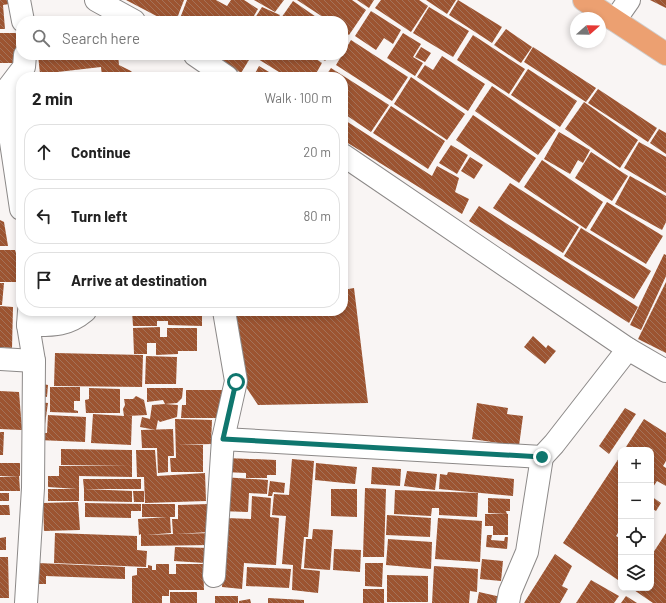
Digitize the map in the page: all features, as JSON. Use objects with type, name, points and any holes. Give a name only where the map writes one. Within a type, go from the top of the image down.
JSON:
[{"type":"main road","points":[[584,0],[666,54]]},
{"type":"street","points":[[19,0],[22,16]]},
{"type":"street","points":[[96,0],[125,16]]},
{"type":"street","points":[[615,20],[629,0]]},
{"type":"street","points":[[21,72],[24,68],[24,60]]},
{"type":"street","points":[[197,63],[216,72]]},
{"type":"street","points":[[16,78],[8,88],[7,116],[16,176]]},
{"type":"street","points":[[348,158],[628,349],[666,371]]},
{"type":"street","points":[[26,603],[33,488],[34,361],[28,318],[55,325],[69,322],[77,316]]},
{"type":"street","points":[[214,576],[223,439],[236,382],[225,316]]},
{"type":"street","points":[[508,603],[510,592],[527,552],[542,457],[554,444],[628,349]]},
{"type":"street","points":[[0,359],[34,361]]},
{"type":"street","points":[[223,439],[542,457]]},
{"type":"building","points":[[0,0],[10,0],[9,4],[3,5],[5,29],[0,29]]},
{"type":"building","points":[[126,0],[184,0],[178,16],[156,16]]},
{"type":"building","points":[[187,0],[216,0],[227,6],[231,0],[244,0],[258,9],[254,16],[181,16]]},
{"type":"building","points":[[254,0],[284,0],[275,12]]},
{"type":"building","points":[[297,0],[352,0],[366,10],[349,35],[348,16],[321,16]]},
{"type":"building","points":[[357,0],[374,0],[369,8]]},
{"type":"building","points":[[381,0],[419,0],[428,6],[411,32],[375,8]]},
{"type":"building","points":[[426,0],[456,0],[447,14]]},
{"type":"building","points":[[458,0],[502,27],[492,43],[449,15]]},
{"type":"building","points":[[650,0],[666,0],[666,8]]},
{"type":"building","points":[[293,1],[315,16],[282,16]]},
{"type":"building","points":[[262,7],[280,15],[280,16],[256,16]]},
{"type":"building","points":[[429,7],[469,31],[453,57],[413,33]]},
{"type":"building","points":[[371,11],[401,30],[393,44],[384,38],[376,50],[355,36]]},
{"type":"building","points":[[506,29],[532,47],[521,63],[494,45]]},
{"type":"building","points":[[0,33],[16,33],[16,60],[21,60],[21,63],[0,63]]},
{"type":"building","points":[[403,33],[421,44],[413,57],[423,63],[415,76],[387,58]]},
{"type":"building","points":[[473,35],[525,69],[509,94],[457,60]]},
{"type":"building","points":[[351,40],[408,77],[392,101],[336,65],[339,60],[348,60],[348,45]]},
{"type":"building","points":[[421,47],[431,53],[425,62],[415,57]]},
{"type":"building","points":[[533,47],[596,88],[586,102],[524,62]]},
{"type":"building","points":[[442,56],[485,84],[468,111],[417,77],[425,65],[433,70]]},
{"type":"building","points":[[39,60],[118,60],[119,65],[132,72],[102,72],[101,67],[57,72],[40,72]]},
{"type":"building","points":[[224,60],[249,60],[242,72]]},
{"type":"building","points":[[260,60],[318,60],[322,63],[317,72],[279,72]]},
{"type":"building","points":[[259,66],[269,72],[256,72]]},
{"type":"building","points":[[331,68],[337,72],[328,72]]},
{"type":"building","points":[[528,69],[577,101],[560,127],[511,95]]},
{"type":"building","points":[[411,77],[465,114],[447,140],[394,104]]},
{"type":"building","points":[[348,79],[389,105],[371,132],[348,116]]},
{"type":"building","points":[[492,86],[556,130],[538,155],[475,111]]},
{"type":"building","points":[[598,89],[657,128],[648,142],[588,103]]},
{"type":"building","points":[[10,98],[16,98],[16,120],[10,120]]},
{"type":"building","points":[[584,102],[638,140],[620,168],[565,129]]},
{"type":"building","points":[[391,106],[445,141],[428,169],[373,133]]},
{"type":"building","points":[[473,115],[536,158],[519,183],[456,140]]},
{"type":"building","points":[[348,122],[432,176],[437,166],[459,178],[455,192],[469,199],[462,214],[348,143]]},
{"type":"building","points":[[659,129],[666,133],[666,154],[650,143]]},
{"type":"building","points":[[559,132],[590,150],[583,163],[578,160],[570,174],[544,159]]},
{"type":"building","points":[[639,142],[666,157],[666,193],[624,168]]},
{"type":"building","points":[[451,145],[468,155],[457,174],[439,163]]},
{"type":"building","points":[[591,152],[628,176],[612,201],[575,178]]},
{"type":"building","points":[[470,157],[483,165],[474,179],[461,171]]},
{"type":"building","points":[[542,160],[603,202],[586,229],[524,187]]},
{"type":"building","points":[[630,176],[666,196],[666,222],[662,230],[615,204]]},
{"type":"building","points":[[510,183],[579,227],[563,253],[493,208]]},
{"type":"building","points":[[607,202],[663,236],[646,264],[590,230]]},
{"type":"building","points":[[479,206],[638,307],[629,323],[469,221]]},
{"type":"building","points":[[0,220],[4,222],[8,246],[0,246]]},
{"type":"building","points":[[581,228],[651,271],[634,299],[564,256]]},
{"type":"building","points":[[0,250],[15,250],[16,282],[0,282]]},
{"type":"building","points":[[664,254],[666,255],[666,276],[641,330],[630,325]]},
{"type":"building","points":[[666,282],[666,353],[638,339]]},
{"type":"building","points":[[0,283],[4,283],[2,305],[0,305]]},
{"type":"building","points":[[354,288],[368,403],[258,405],[240,378],[234,316],[348,316],[348,289]]},
{"type":"building","points":[[0,306],[13,307],[12,348],[0,347]]},
{"type":"building","points":[[37,316],[46,316],[45,322]]},
{"type":"building","points":[[132,316],[202,316],[202,326],[168,325],[168,321],[157,321],[157,326],[133,326]]},
{"type":"building","points":[[160,327],[160,337],[167,337],[167,328],[197,328],[197,351],[178,351],[178,354],[156,355],[156,343],[147,343],[147,354],[134,354],[133,328]]},
{"type":"building","points":[[533,336],[546,348],[548,345],[556,351],[545,364],[524,347]]},
{"type":"building","points":[[55,353],[143,355],[142,387],[54,386]]},
{"type":"building","points":[[146,356],[177,357],[176,384],[145,384]]},
{"type":"building","points":[[38,383],[48,385],[47,397],[37,395]]},
{"type":"building","points":[[50,387],[80,387],[80,401],[74,401],[74,410],[78,411],[78,413],[50,412]]},
{"type":"building","points":[[89,388],[120,389],[120,413],[86,413],[85,400],[89,399]]},
{"type":"building","points":[[147,388],[183,388],[182,398],[177,403],[165,404],[163,400],[147,402]]},
{"type":"building","points":[[186,390],[225,390],[225,418],[181,418],[182,405],[186,405]]},
{"type":"building","points":[[0,391],[19,392],[22,430],[0,429]]},
{"type":"building","points":[[136,396],[144,400],[147,415],[127,416],[132,416],[131,445],[91,443],[93,414],[124,416],[124,399],[133,399]]},
{"type":"building","points":[[39,402],[48,403],[45,424],[39,423]]},
{"type":"building","points":[[477,403],[508,408],[507,414],[523,416],[519,446],[472,439]]},
{"type":"building","points":[[152,405],[178,405],[177,417],[160,422],[158,420],[156,430],[140,427],[142,417],[150,419]]},
{"type":"building","points":[[625,408],[636,414],[609,454],[599,446]]},
{"type":"building","points":[[48,415],[86,417],[85,442],[38,440],[38,433],[47,433]]},
{"type":"building","points":[[175,419],[212,420],[211,444],[178,445],[203,445],[203,472],[171,472],[170,458],[176,458]]},
{"type":"building","points":[[644,419],[666,433],[666,461],[663,466],[666,468],[666,486],[657,481],[654,486],[654,447],[626,447]]},
{"type":"building","points":[[173,429],[174,456],[168,456],[168,472],[158,473],[157,448],[142,448],[141,430]]},
{"type":"building","points":[[0,432],[4,432],[3,455],[0,455]]},
{"type":"building","points":[[61,449],[132,450],[132,477],[79,476],[79,501],[48,501],[48,489],[77,489],[48,487],[48,476],[59,476],[59,466],[129,466],[61,465]]},
{"type":"building","points":[[136,450],[155,450],[157,476],[205,473],[206,501],[145,503],[144,477],[137,477]]},
{"type":"building","points":[[226,458],[276,460],[276,475],[267,475],[267,478],[246,478],[246,473],[225,472]]},
{"type":"building","points":[[292,459],[314,461],[308,537],[304,537],[301,569],[320,571],[318,593],[292,590],[293,565],[282,564],[286,516],[272,515],[274,494],[289,495]]},
{"type":"building","points":[[618,460],[618,533],[616,536],[618,537],[618,580],[563,543]]},
{"type":"building","points":[[0,463],[20,463],[20,476],[0,476]]},
{"type":"building","points":[[316,463],[357,467],[355,484],[315,480]]},
{"type":"building","points":[[372,467],[401,469],[400,486],[371,484]]},
{"type":"building","points":[[407,471],[437,474],[435,490],[404,486]]},
{"type":"building","points":[[448,472],[514,479],[513,496],[439,489],[440,474],[447,475]]},
{"type":"building","points":[[19,476],[20,491],[0,491],[0,477]]},
{"type":"building","points":[[222,477],[268,480],[267,494],[249,493],[248,512],[220,511]]},
{"type":"building","points":[[83,479],[141,479],[141,489],[84,489]]},
{"type":"building","points":[[270,481],[285,483],[284,493],[273,492],[272,496],[268,496]]},
{"type":"building","points":[[365,488],[386,489],[384,557],[363,557]]},
{"type":"building","points":[[84,489],[132,491],[132,502],[84,501]]},
{"type":"building","points":[[331,489],[357,489],[357,517],[331,516]]},
{"type":"building","points":[[395,490],[478,493],[477,517],[439,515],[439,508],[432,508],[431,516],[394,514]]},
{"type":"building","points":[[133,491],[144,491],[144,502],[134,502]]},
{"type":"building","points":[[0,493],[9,493],[9,501],[0,501]]},
{"type":"building","points":[[252,496],[271,498],[270,517],[279,518],[276,565],[244,563],[242,589],[222,587],[226,518],[251,519]]},
{"type":"building","points":[[488,498],[510,499],[510,511],[506,511],[507,514],[488,513]]},
{"type":"building","points":[[654,498],[661,503],[656,511],[654,510]]},
{"type":"building","points":[[78,502],[80,530],[44,531],[43,503]]},
{"type":"building","points":[[85,503],[141,504],[141,511],[131,511],[131,518],[85,517]]},
{"type":"building","points":[[142,504],[175,504],[175,517],[170,517],[171,533],[146,535],[173,534],[172,519],[178,519],[178,505],[209,504],[210,532],[175,534],[211,533],[211,545],[141,546],[141,534],[139,535],[138,519],[167,517],[142,517]]},
{"type":"building","points":[[0,505],[9,505],[10,515],[0,515]]},
{"type":"building","points":[[485,514],[508,514],[508,535],[493,535],[493,526],[485,526]]},
{"type":"building","points":[[387,515],[431,518],[430,537],[386,535]]},
{"type":"building","points":[[438,518],[482,521],[480,562],[435,559]]},
{"type":"building","points":[[313,529],[333,530],[330,570],[304,568],[306,539],[312,539]]},
{"type":"building","points":[[55,533],[137,536],[137,550],[147,551],[146,567],[54,563]]},
{"type":"building","points":[[666,533],[666,603],[653,603],[635,591],[654,591],[654,551]]},
{"type":"building","points":[[487,535],[492,535],[491,540],[504,541],[505,537],[508,537],[507,549],[486,547]]},
{"type":"building","points":[[6,537],[6,550],[0,550],[0,538]]},
{"type":"building","points":[[388,539],[432,542],[431,569],[386,565]]},
{"type":"building","points":[[175,547],[209,548],[205,563],[174,561]]},
{"type":"building","points":[[334,549],[361,550],[360,572],[333,570]]},
{"type":"building","points":[[555,554],[572,566],[562,586],[568,589],[560,603],[524,603]]},
{"type":"building","points":[[0,557],[8,557],[9,598],[0,598]]},
{"type":"building","points":[[482,559],[503,561],[501,581],[480,579]]},
{"type":"building","points":[[38,563],[125,567],[125,579],[46,576],[46,584],[37,584]]},
{"type":"building","points":[[365,563],[383,563],[382,587],[365,586]]},
{"type":"building","points":[[156,564],[169,564],[169,574],[176,574],[176,564],[203,564],[204,590],[169,590],[169,596],[162,596],[162,603],[132,603],[132,576],[137,575],[137,568],[148,568],[148,565],[152,566],[152,570],[156,570]]},
{"type":"building","points":[[434,566],[478,569],[477,592],[470,591],[469,603],[432,603]]},
{"type":"building","points":[[247,567],[291,569],[289,588],[246,586]]},
{"type":"building","points":[[387,575],[428,576],[428,602],[387,602]]},
{"type":"building","points":[[591,580],[619,596],[614,603],[576,603]]},
{"type":"building","points":[[363,589],[384,589],[384,603],[363,603]]},
{"type":"building","points":[[170,592],[197,592],[197,603],[170,603]]},
{"type":"building","points":[[479,592],[501,597],[500,603],[477,603]]},
{"type":"building","points":[[215,596],[238,596],[238,603],[215,603]]},
{"type":"building","points":[[626,596],[637,603],[621,603]]},
{"type":"building","points":[[268,598],[304,600],[304,603],[268,603]]},
{"type":"building","points":[[250,599],[251,603],[239,603],[239,601]]},
{"type":"route","points":[[236,382],[223,439],[542,457]]}]
